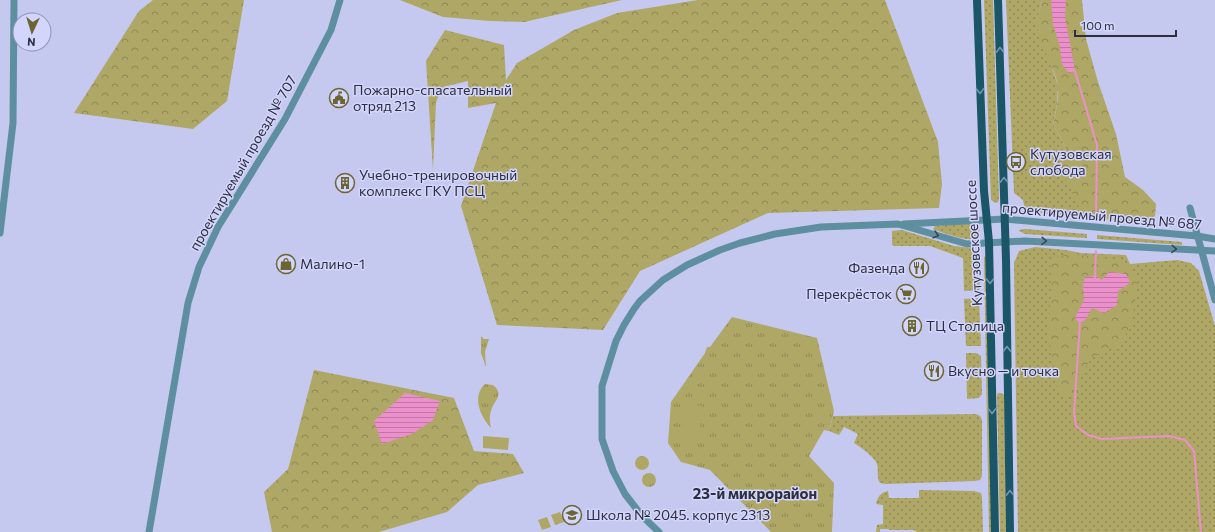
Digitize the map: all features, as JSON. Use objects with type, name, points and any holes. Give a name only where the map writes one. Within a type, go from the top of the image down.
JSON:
[{"type":"main road","name":"Кутузовское шоссе","points":[[977,0],[984,192],[989,242],[995,532]]},
{"type":"main road","points":[[998,0],[1005,219],[1010,532]]},
{"type":"street","points":[[0,233],[13,123],[14,0]]},
{"type":"street","name":"проектируемый проезд № 707","points":[[149,532],[188,303],[199,267],[218,227],[285,119],[331,30],[340,0]]},
{"type":"street","points":[[0,163],[8,164]]},
{"type":"street","points":[[1190,208],[1215,300]]},
{"type":"street","name":"проектируемый проезд № 687","points":[[659,532],[642,516],[625,494],[613,471],[602,439],[601,400],[603,379],[616,341],[634,309],[663,280],[687,265],[740,243],[775,234],[822,227],[987,219],[1005,219],[1197,236],[1215,240]]},
{"type":"street","name":"проектируемый проезд № 687","points":[[898,224],[966,244],[1025,241],[1215,251]]},
{"type":"green space","points":[[153,0],[244,0],[227,101],[193,129],[74,113],[139,11]]},
{"type":"green space","points":[[400,0],[622,0],[524,22],[443,17]]},
{"type":"green space","points":[[698,0],[885,0],[938,142],[942,184],[939,208],[768,213],[640,271],[603,330],[497,325],[461,206],[496,103],[468,108],[468,81],[443,87],[436,102],[433,170],[426,61],[445,30],[504,45],[506,80],[517,63],[574,30],[617,13]]},
{"type":"green space","points":[[984,0],[993,0],[999,199],[996,203],[991,200]]},
{"type":"green space","points":[[1006,0],[1042,0],[1037,20],[1058,86],[1057,105],[1053,124],[1066,148],[1060,167],[1083,205],[1084,218],[1025,211],[1023,200],[1014,193]]},
{"type":"green space","points":[[1042,0],[1082,0],[1086,39],[1098,82],[1116,134],[1125,177],[1143,190],[1156,204],[1155,216],[1145,222],[1084,218],[1060,167],[1066,148],[1053,124],[1058,101],[1058,87],[1038,30],[1037,18]]},
{"type":"green space","points":[[977,222],[979,225],[979,231],[978,238],[975,239],[957,237],[933,229],[935,226]]},
{"type":"green space","points":[[1025,229],[1087,234],[1087,238],[1025,234],[1019,231]]},
{"type":"green space","points":[[902,230],[954,246],[971,248],[976,251],[979,255],[979,290],[964,291],[963,258],[930,246],[892,245],[892,231]]},
{"type":"green space","points":[[1097,235],[1182,242],[1182,245],[1097,239]]},
{"type":"green space","points":[[1035,247],[1081,253],[1126,255],[1130,264],[1177,260],[1191,263],[1199,271],[1215,326],[1215,532],[1018,532],[1014,263],[1019,251]]},
{"type":"green space","points":[[1070,253],[1115,260],[1130,264],[1138,281],[1131,328],[1116,346],[1094,356],[1080,374],[1079,394],[1068,397],[1059,392],[1048,334],[1051,293],[1050,265],[1054,259]]},
{"type":"green space","points":[[986,256],[992,532],[989,532],[984,257]]},
{"type":"green space","points":[[979,298],[981,346],[966,346],[964,299]]},
{"type":"green space","points":[[732,317],[817,338],[834,411],[829,431],[824,430],[809,456],[834,483],[832,532],[771,532],[710,470],[681,462],[668,443],[671,402],[705,353],[707,347],[710,347]]},
{"type":"green space","points":[[481,336],[484,339],[489,339],[485,352],[486,367],[481,353]]},
{"type":"green space","points":[[966,353],[976,353],[981,356],[982,394],[979,398],[967,399]]},
{"type":"green space","points":[[314,370],[454,398],[474,451],[513,454],[524,473],[478,485],[447,512],[379,532],[272,532],[264,492],[288,469]]},
{"type":"green space","points":[[485,384],[493,385],[498,392],[498,398],[490,413],[491,428],[481,413],[478,401],[481,389]]},
{"type":"green space","points":[[998,393],[1004,395],[1006,532],[1000,532]]},
{"type":"green space","points":[[686,405],[702,406],[699,440],[683,439]]},
{"type":"green space","points":[[976,414],[980,416],[982,420],[982,476],[980,480],[975,481],[880,483],[877,464],[867,452],[854,443],[858,434],[844,427],[839,435],[829,431],[833,416]]},
{"type":"green space","points":[[483,436],[509,438],[508,450],[483,448]]},
{"type":"green space","points":[[639,456],[645,456],[649,460],[649,466],[645,470],[639,470],[635,466],[635,460]]},
{"type":"green space","points":[[646,473],[652,473],[656,477],[656,483],[652,487],[646,487],[642,483],[642,477]]},
{"type":"green space","points":[[919,490],[974,491],[981,493],[983,532],[917,532],[914,530],[880,529],[880,532],[876,532],[877,525],[883,524],[883,505],[876,504],[880,495],[888,491],[889,498],[919,498]]},
{"type":"green space","points":[[574,507],[578,517],[569,520],[565,510]]},
{"type":"green space","points":[[560,512],[564,522],[555,525],[551,515]]},
{"type":"green space","points":[[547,517],[551,527],[542,530],[538,520]]},
{"type":"shaded area","points":[[1051,0],[1066,0],[1065,17],[1075,71],[1069,73],[1062,64],[1060,47],[1053,24]]},
{"type":"shaded area","points":[[1109,272],[1126,274],[1130,282],[1118,291],[1117,305],[1104,313],[1092,308],[1086,319],[1080,324],[1075,318],[1084,299],[1083,285],[1085,277],[1096,276],[1102,280]]},
{"type":"shaded area","points":[[405,393],[440,401],[433,420],[412,434],[382,444],[374,421]]},
{"type":"waterway","points":[[1075,71],[1097,145],[1096,218]]},
{"type":"waterway","points":[[1095,278],[1096,251]]},
{"type":"waterway","points":[[1080,321],[1074,413],[1076,426],[1088,435],[1102,439],[1169,436],[1185,440],[1194,451],[1201,532]]},
{"type":"place","name":"Пожарно-спасательный отряд 213","points":[[339,98]]},
{"type":"place","name":"Кутузовская слобода","points":[[1016,162]]},
{"type":"place","name":"Учебно-тренировочный комплекс ГКУ ПСЦ","points":[[345,183]]},
{"type":"place","name":"Малино-1","points":[[286,264]]},
{"type":"place","name":"Фазенда","points":[[919,268]]},
{"type":"place","name":"Перекрёсток","points":[[906,294]]},
{"type":"place","name":"ТЦ Столица","points":[[912,326]]},
{"type":"place","name":"Вкусно — и точка","points":[[934,371]]},
{"type":"place","name":"Школа № 2045. корпус 2313","points":[[572,515]]},
{"type":"district","name":"23-й микрорайон","points":[[755,494]]}]
